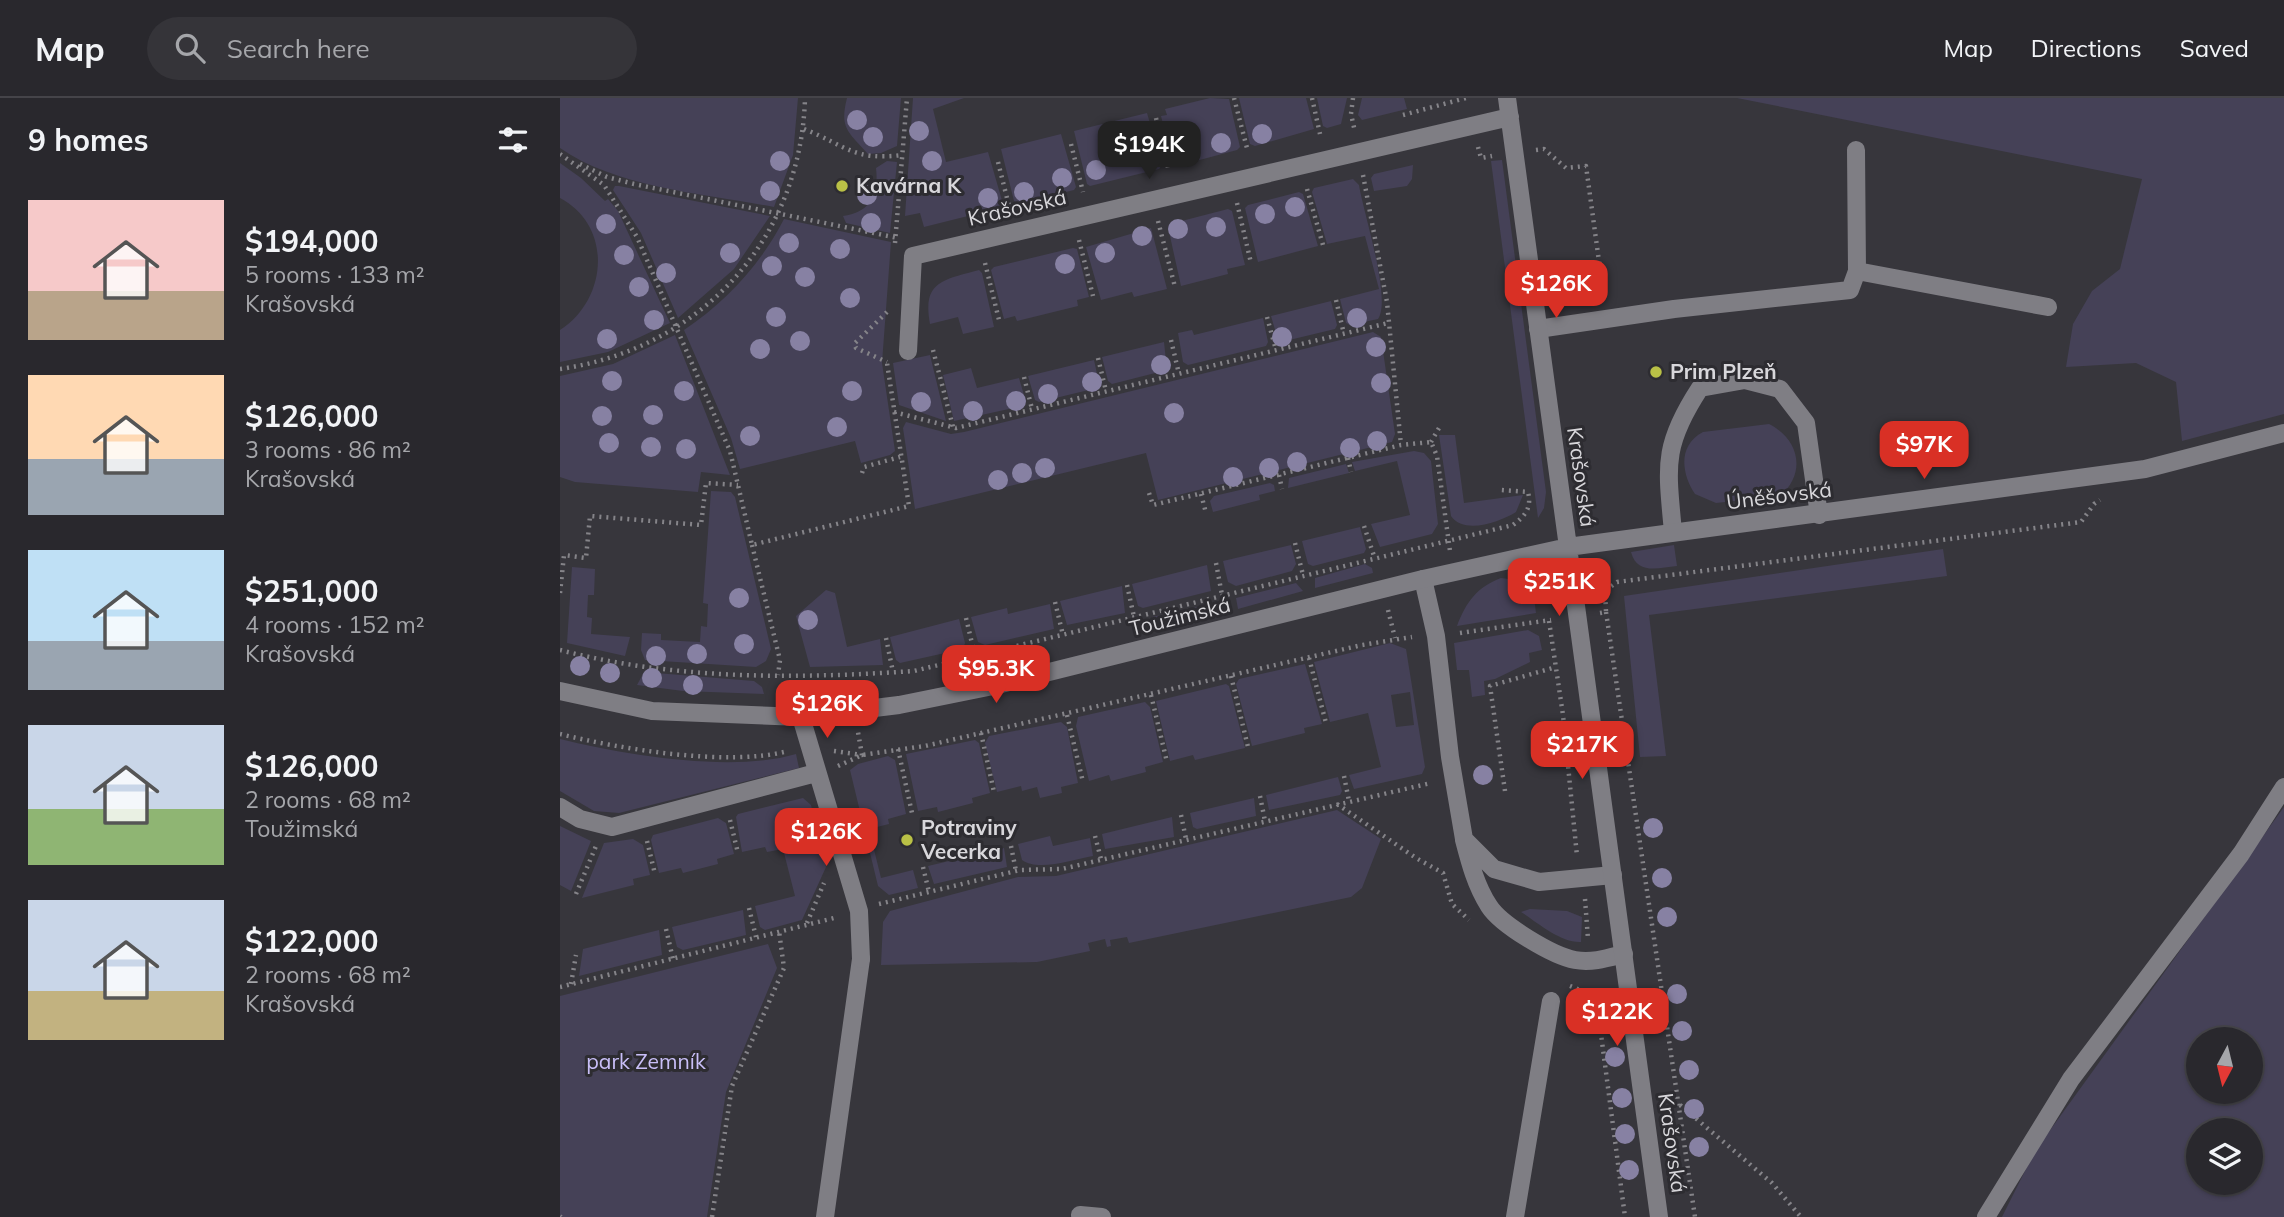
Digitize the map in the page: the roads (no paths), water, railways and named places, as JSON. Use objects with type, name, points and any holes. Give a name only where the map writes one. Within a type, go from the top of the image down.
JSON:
[{"type":"street","name":"Krašovská","points":[[1507,98],[1659,1217]]},
{"type":"street","name":"Krašovská","points":[[908,351],[913,256],[1510,117]]},
{"type":"street","points":[[1538,329],[1850,290],[1857,271],[1856,150]]},
{"type":"street","points":[[1857,271],[2048,307]]},
{"type":"street","points":[[1673,532],[1667,464],[1679,420],[1700,388],[1745,380],[1780,389],[1806,423],[1819,515]]},
{"type":"street","name":"Úněšovská","points":[[1568,547],[2145,469],[2284,433]]},
{"type":"street","name":"Toužimská","points":[[560,691],[652,710],[801,717],[899,705],[993,686],[1423,579],[1568,547]]},
{"type":"street","points":[[1423,579],[1436,636],[1450,757],[1464,839],[1478,887],[1496,917],[1554,953],[1574,960],[1591,961],[1624,954]]},
{"type":"street","points":[[801,717],[859,911],[861,959],[825,1217]]},
{"type":"street","points":[[560,807],[580,819],[612,827],[818,778]]},
{"type":"street","points":[[1986,1217],[2071,1079],[2241,854],[2284,787]]},
{"type":"street","points":[[1464,839],[1494,869],[1539,882],[1613,874]]},
{"type":"street","points":[[1516,1217],[1551,1002]]},
{"type":"street","points":[[1080,1215],[1102,1217]]},
{"type":"place","name":"Kavárna K","points":[[842,186]]},
{"type":"place","name":"Prim Plzeň","points":[[1656,372]]},
{"type":"place","name":"Potraviny Vecerka","points":[[907,840]]},
{"type":"park label","name":"park Zemník","points":[[646,1062]]}]
